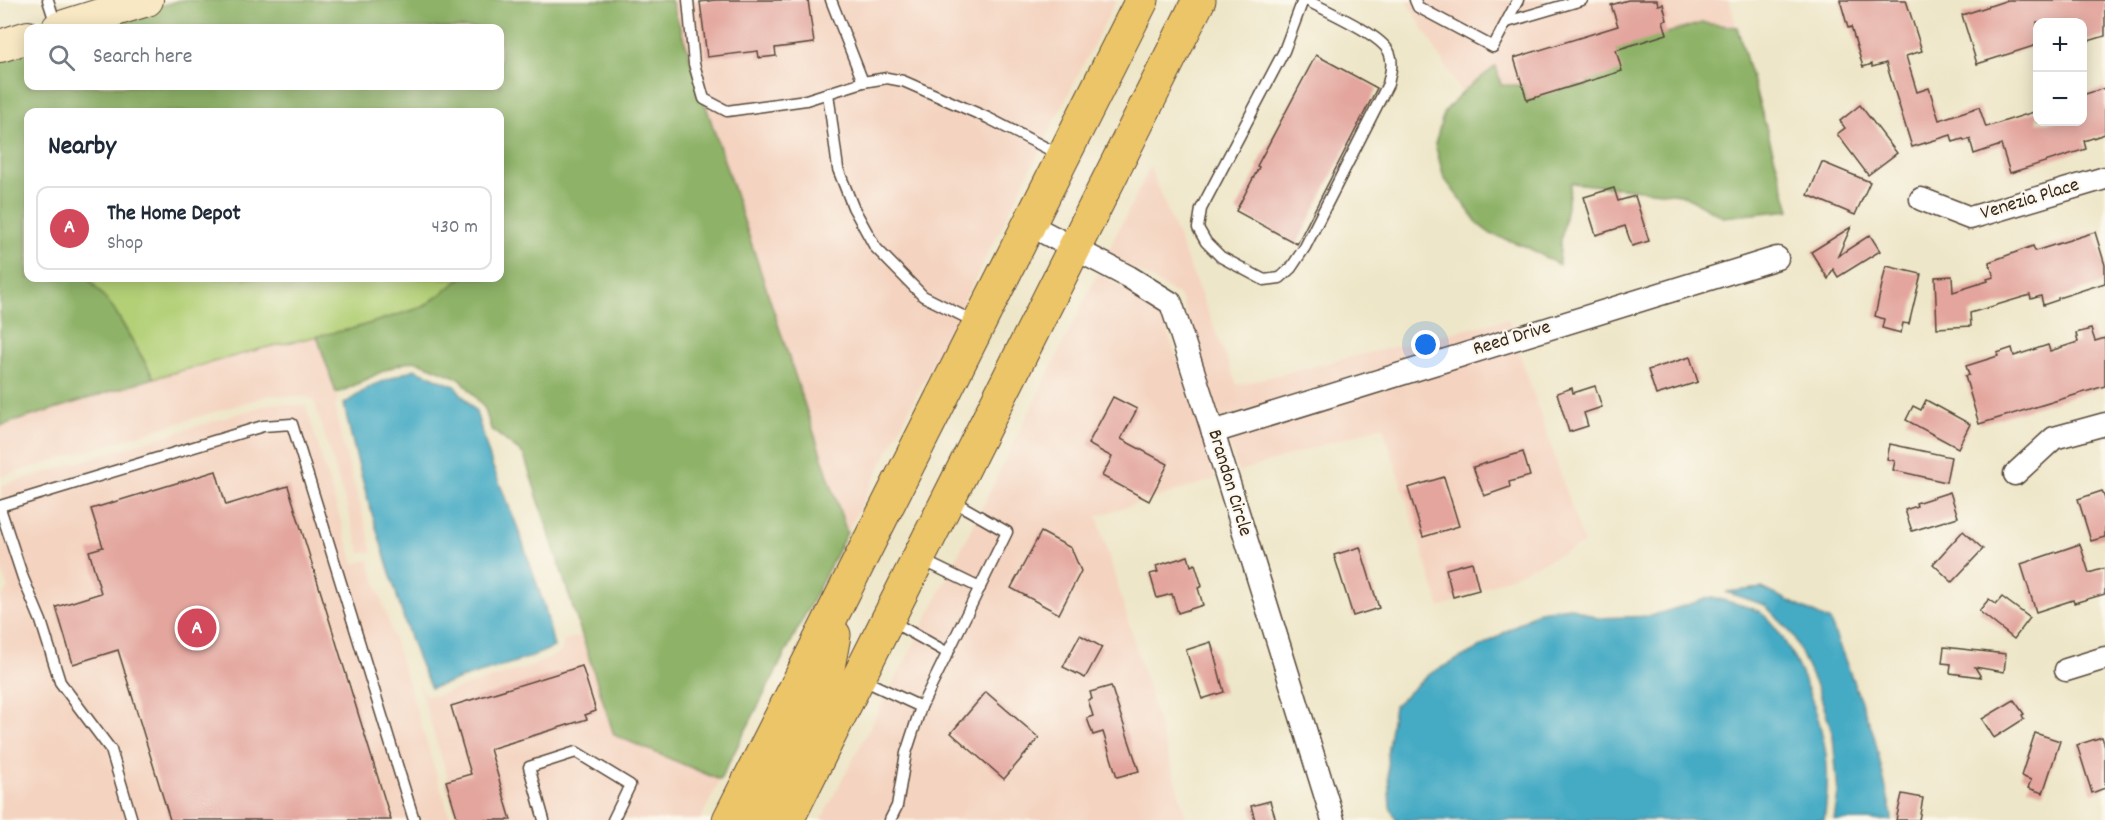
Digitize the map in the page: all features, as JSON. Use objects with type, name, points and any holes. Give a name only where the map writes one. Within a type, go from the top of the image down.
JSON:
[{"type":"main road","points":[[729,820],[1142,0]]},
{"type":"main road","points":[[787,820],[1199,0]]},
{"type":"main road","points":[[757,820],[825,684],[842,595]]},
{"type":"street","points":[[70,24],[147,0]]},
{"type":"street","points":[[0,46],[24,39]]},
{"type":"street","name":"Venezia Place","points":[[1921,200],[1970,219],[2105,178]]},
{"type":"street","name":"Brandon Circle","points":[[1028,224],[1171,303],[1214,432],[1333,820]]},
{"type":"street","name":"Reed Drive","points":[[1214,432],[1777,258]]},
{"type":"street","points":[[2015,474],[2054,438],[2105,424]]},
{"type":"street","points":[[2066,670],[2105,658]]},
{"type":"lane","points":[[48,0],[56,24]]},
{"type":"lane","points":[[688,0],[694,64],[705,99],[727,111],[806,100],[863,82],[887,78],[903,81],[988,118],[1063,156]]},
{"type":"lane","points":[[831,0],[863,82]]},
{"type":"lane","points":[[1304,0],[1376,38],[1389,52],[1392,68],[1388,84],[1305,247],[1291,268],[1280,279],[1264,280],[1221,257],[1206,242],[1198,228],[1201,209],[1284,51],[1304,0]]},
{"type":"lane","points":[[1415,0],[1418,7],[1493,47],[1518,0]]},
{"type":"lane","points":[[1507,22],[1582,0]]},
{"type":"lane","points":[[828,93],[838,169],[853,207],[875,247],[923,296],[978,324]]},
{"type":"lane","points":[[132,820],[111,750],[60,682],[34,599],[23,578],[0,507],[263,426],[292,424],[414,820]]},
{"type":"lane","points":[[890,820],[897,806],[906,753],[921,707],[1007,532],[949,498]]},
{"type":"lane","points":[[918,557],[980,588]]},
{"type":"lane","points":[[887,619],[948,653]]},
{"type":"lane","points":[[858,678],[921,707]]},
{"type":"lane","points":[[544,820],[529,767],[576,752],[630,786],[614,820]]},
{"type":"shaded area","points":[[671,0],[1116,0],[847,533]]},
{"type":"shaded area","points":[[1406,0],[1729,0],[1737,27],[1702,23],[1619,47],[1585,86],[1500,85],[1496,66],[1462,94]]},
{"type":"shaded area","points":[[1150,167],[1237,385],[1508,319],[1512,329],[1221,419],[1182,300],[1178,295],[1107,253]]},
{"type":"shaded area","points":[[1098,273],[1161,310],[1216,479],[1097,516],[1187,820],[821,820],[914,644]]},
{"type":"shaded area","points":[[317,336],[338,398],[335,406],[341,437],[373,552],[361,553],[314,401],[307,397],[270,395],[0,477],[0,426],[154,378]]},
{"type":"shaded area","points":[[1518,348],[1584,544],[1440,608],[1383,426],[1238,472],[1227,438]]},
{"type":"shaded area","points":[[273,403],[306,406],[354,564],[369,560],[451,820],[0,820],[0,599],[8,589],[0,563],[0,486]]},
{"type":"shaded area","points":[[581,636],[614,735],[720,780],[700,820],[461,820],[418,683],[424,694],[434,696],[532,666],[560,653],[563,641]]},
{"type":"green space","points":[[180,0],[671,0],[847,533],[720,780],[614,735],[524,455],[491,429],[485,409],[461,379],[416,361],[395,366],[336,393],[317,336],[355,328],[423,307],[457,282],[504,282],[504,108],[24,108],[24,282],[91,282],[114,309],[154,378],[0,426],[0,57],[24,49],[24,90],[504,90],[504,24],[102,24]]},
{"type":"green space","points":[[1702,23],[1737,27],[1790,210],[1723,217],[1681,194],[1571,183],[1559,265],[1527,247],[1491,234],[1479,225],[1444,178],[1435,144],[1444,112],[1465,90],[1496,66],[1501,85],[1585,86],[1619,47]]},
{"type":"green space","points":[[91,282],[457,282],[423,307],[355,328],[264,348],[154,378],[114,309]]},
{"type":"water","points":[[414,369],[455,386],[476,412],[492,465],[517,526],[545,608],[554,647],[528,658],[431,688],[413,647],[399,604],[365,490],[344,404],[371,386]]},
{"type":"water","points":[[1762,588],[1830,621],[1874,735],[1891,820],[1834,820],[1838,793],[1833,736],[1821,697],[1793,635],[1765,605],[1726,592]]},
{"type":"water","points":[[1712,597],[1760,612],[1781,635],[1790,652],[1807,688],[1823,738],[1827,779],[1824,820],[1396,820],[1390,807],[1387,755],[1394,706],[1429,674],[1481,647],[1539,611],[1570,607],[1597,618],[1651,616]]},
{"type":"building","points":[[808,0],[814,43],[775,48],[776,56],[759,58],[758,51],[707,57],[700,2]]},
{"type":"building","points":[[1628,0],[1657,0],[1658,5],[1663,4],[1667,20],[1663,21],[1667,34],[1616,50],[1622,71],[1527,100],[1514,58],[1618,26],[1611,5]]},
{"type":"building","points":[[1840,0],[1906,0],[1922,51],[1906,56],[1917,92],[1929,88],[1939,120],[1979,107],[1986,127],[2033,112],[2033,126],[2087,126],[2087,93],[2105,88],[2105,134],[2084,141],[2086,149],[2010,173],[2001,145],[1974,154],[1970,139],[1953,142],[1951,135],[1912,147],[1886,63],[1863,67],[1851,27],[1848,28]]},
{"type":"building","points":[[2008,0],[2105,0],[2105,36],[2087,41],[2087,18],[2033,18],[2033,46],[1977,64],[1962,15]]},
{"type":"building","points":[[1316,55],[1377,88],[1297,244],[1236,211],[1259,167],[1257,166]]},
{"type":"building","points":[[1860,105],[1897,153],[1868,175],[1837,134],[1845,128],[1840,121]]},
{"type":"building","points":[[1822,162],[1870,182],[1855,215],[1808,195]]},
{"type":"building","points":[[1614,188],[1618,201],[1635,196],[1649,241],[1632,246],[1625,226],[1596,235],[1584,197]]},
{"type":"building","points":[[1851,227],[1838,256],[1870,235],[1880,251],[1838,277],[1833,269],[1828,279],[1811,252]]},
{"type":"building","points":[[2095,232],[2105,265],[2105,283],[2043,305],[2041,296],[2031,299],[2030,295],[1970,313],[1971,326],[1937,328],[1935,277],[1952,276],[1953,292],[1994,277],[1989,262],[2033,246],[2035,251]]},
{"type":"building","points":[[1886,266],[1921,274],[1909,324],[1903,323],[1901,333],[1882,328],[1884,319],[1875,316]]},
{"type":"building","points":[[2091,329],[2095,341],[2105,338],[2105,386],[1979,424],[1965,376],[1969,375],[1966,366],[1998,356],[1997,353],[2012,348],[2014,356],[2048,345],[2050,351],[2078,342],[2076,333]]},
{"type":"building","points":[[1690,357],[1698,382],[1656,395],[1648,370]]},
{"type":"building","points":[[1595,386],[1602,407],[1584,413],[1588,426],[1569,432],[1557,393],[1572,388],[1573,393]]},
{"type":"building","points":[[1113,397],[1137,409],[1121,439],[1168,464],[1149,501],[1102,476],[1112,457],[1088,444]]},
{"type":"building","points":[[1926,400],[1970,424],[1958,448],[1906,420],[1913,406],[1921,410]]},
{"type":"building","points":[[1890,444],[1951,457],[1946,482],[1893,470],[1895,461],[1887,459]]},
{"type":"building","points":[[1523,452],[1530,476],[1509,482],[1510,487],[1484,496],[1473,467]]},
{"type":"building","points":[[216,471],[226,505],[288,486],[391,820],[170,820],[118,650],[73,664],[56,607],[101,593],[89,551],[103,547],[91,509]]},
{"type":"building","points":[[1444,477],[1459,526],[1423,537],[1408,488]]},
{"type":"building","points":[[2102,491],[2105,499],[2105,537],[2091,541],[2078,499]]},
{"type":"building","points":[[1950,492],[1958,517],[1912,531],[1905,510],[1917,506],[1916,503]]},
{"type":"building","points":[[1963,531],[1983,549],[1952,582],[1933,564]]},
{"type":"building","points":[[1041,532],[1071,548],[1081,571],[1059,614],[1011,588]]},
{"type":"building","points":[[2080,544],[2089,573],[2105,568],[2105,594],[2074,603],[2073,600],[2036,612],[2021,564]]},
{"type":"building","points":[[1360,547],[1379,608],[1353,616],[1334,555]]},
{"type":"building","points":[[1188,556],[1191,566],[1195,564],[1202,586],[1198,588],[1203,605],[1178,613],[1172,594],[1157,598],[1150,574],[1158,572],[1156,566]]},
{"type":"building","points":[[1472,562],[1479,590],[1453,597],[1446,569]]},
{"type":"building","points":[[2002,597],[2030,618],[2014,639],[1979,611],[1989,599],[1996,604]]},
{"type":"building","points":[[1080,635],[1102,647],[1085,678],[1063,667]]},
{"type":"building","points":[[1211,642],[1224,692],[1202,699],[1186,650]]},
{"type":"building","points":[[1944,647],[2006,654],[2004,672],[1975,667],[1981,677],[1950,673],[1951,664],[1942,663]]},
{"type":"building","points":[[582,666],[596,711],[585,715],[587,719],[490,749],[511,820],[458,820],[446,781],[471,774],[451,706]]},
{"type":"building","points":[[1111,686],[1139,771],[1117,777],[1103,732],[1093,735],[1087,718],[1093,716],[1088,700],[1092,699],[1090,692]]},
{"type":"building","points":[[986,692],[1039,738],[1004,779],[951,733]]},
{"type":"building","points":[[2014,700],[2024,714],[2022,715],[2024,719],[1994,738],[1982,719]]},
{"type":"building","points":[[2035,733],[2060,741],[2043,793],[2028,788],[2031,780],[2021,776]]},
{"type":"building","points":[[2102,737],[2105,746],[2105,788],[2092,793],[2077,745]]},
{"type":"building","points":[[1902,794],[1923,798],[1919,820],[1896,820]]},
{"type":"building","points":[[1270,801],[1276,820],[1255,820],[1251,806]]},
{"type":"place","name":"The Home Depot","points":[[197,628]]}]
